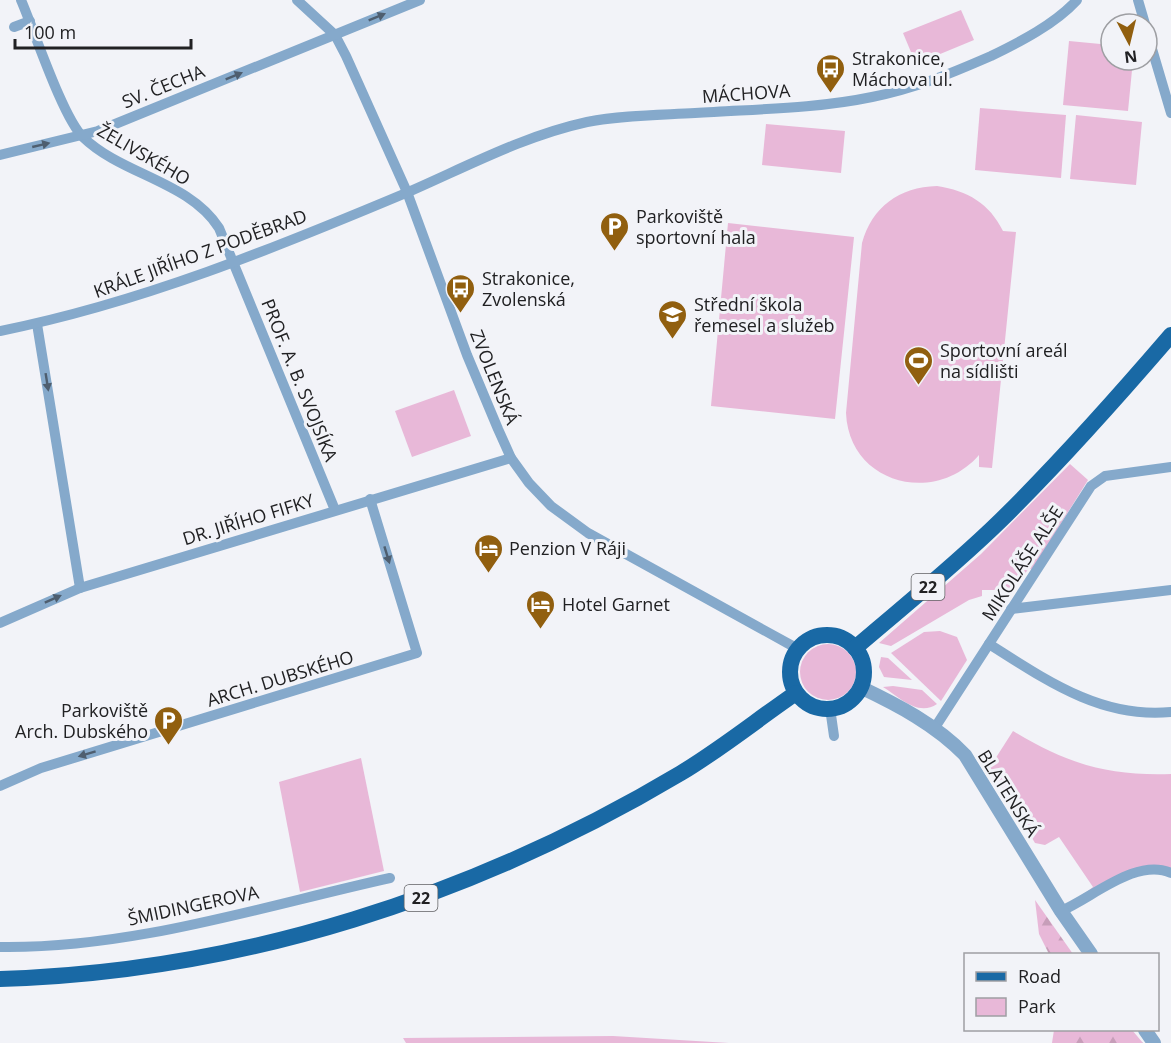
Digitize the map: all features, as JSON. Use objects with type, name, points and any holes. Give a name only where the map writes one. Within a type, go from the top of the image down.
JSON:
[{"type":"main road","name":"22","points":[[855,648],[926,589],[998,522],[1058,462],[1171,335]]},
{"type":"main road","points":[[826,635],[847,641],[855,648],[863,667],[860,687],[848,702],[830,708],[811,705],[796,693],[790,670],[798,649],[806,641],[826,635]]},
{"type":"main road","name":"22","points":[[0,979],[97,972],[192,959],[308,933],[423,897],[513,861],[609,814],[684,771],[796,693]]},
{"type":"street","name":"ŽELIVSKÉHO","points":[[21,0],[69,115],[82,136],[108,154],[187,198],[205,212],[219,228],[234,262]]},
{"type":"street","name":"ZVOLENSKÁ","points":[[297,0],[335,35],[407,192],[467,355],[511,458],[551,506],[588,533],[798,649]]},
{"type":"street","name":"SV. ČECHA","points":[[0,155],[82,136],[420,0]]},
{"type":"street","name":"MÁCHOVA","points":[[407,192],[542,133],[590,122],[822,103],[869,98],[904,90],[955,72],[1004,50],[1047,24],[1077,0]]},
{"type":"street","points":[[14,27],[30,21]]},
{"type":"street","points":[[1159,72],[1171,113]]},
{"type":"street","name":"KRÁLE JIŘÍHO Z PODĚBRAD","points":[[0,331],[37,324],[234,262],[407,192]]},
{"type":"street","name":"PROF. A. B. SVOJSÍKA","points":[[234,262],[335,510]]},
{"type":"street","points":[[37,324],[80,588]]},
{"type":"street","name":"DR. JIŘÍHO FIFKY","points":[[0,623],[80,588],[511,458]]},
{"type":"street","name":"MIKOLÁŠE ALŠE","points":[[934,729],[1096,481],[1118,473],[1171,467]]},
{"type":"street","name":"ARCH. DUBSKÉHO","points":[[0,786],[41,768],[417,653],[370,499]]},
{"type":"street","points":[[1011,609],[1171,590]]},
{"type":"street","points":[[989,644],[1063,688],[1100,706],[1124,712],[1171,712]]},
{"type":"street","name":"BLATENSKÁ","points":[[860,687],[953,742],[975,769],[1061,911],[1090,953]]},
{"type":"street","points":[[830,708],[834,736]]},
{"type":"street","points":[[1061,911],[1142,870],[1163,869],[1171,873]]},
{"type":"street","name":"ŠMIDINGEROVA","points":[[0,947],[81,942],[152,931],[390,878]]},
{"type":"green space","points":[[961,10],[974,40],[916,64],[903,33]]},
{"type":"green space","points":[[1069,41],[1099,44],[1099,72],[1132,72],[1128,111],[1063,105]]},
{"type":"green space","points":[[980,108],[1066,115],[1061,178],[975,170]]},
{"type":"green space","points":[[1076,115],[1142,122],[1136,185],[1070,179]]},
{"type":"green space","points":[[766,124],[845,131],[841,173],[762,165]]},
{"type":"green space","points":[[937,186],[968,195],[991,213],[1003,231],[1016,232],[992,468],[979,467],[979,455],[961,471],[940,480],[918,483],[897,480],[878,471],[862,457],[851,437],[846,413],[862,243],[867,230],[880,209],[889,201],[911,190]]},
{"type":"green space","points":[[728,223],[854,237],[835,419],[711,406]]},
{"type":"green space","points":[[454,390],[471,436],[412,457],[395,411]]},
{"type":"green space","points":[[1070,464],[1088,480],[1032,570],[1029,568],[1013,591],[1002,596],[1001,590],[982,590],[982,596],[969,600],[891,646],[879,643],[981,554]]},
{"type":"green space","points":[[940,631],[957,637],[967,660],[941,701],[891,653],[924,632]]},
{"type":"green space","points":[[828,644],[839,646],[848,652],[854,661],[856,672],[854,683],[848,692],[839,698],[828,700],[817,698],[808,692],[802,683],[800,672],[802,661],[808,652],[817,646]]},
{"type":"green space","points":[[881,657],[888,658],[912,680],[884,677],[879,667]]},
{"type":"green space","points":[[883,687],[922,690],[937,704],[923,708],[916,707]]},
{"type":"green space","points":[[1013,731],[1052,752],[1089,766],[1127,773],[1171,774],[1171,872],[1150,865],[1084,894],[1093,887],[1059,837],[1045,845],[1035,843],[990,767]]},
{"type":"green space","points":[[361,758],[384,871],[300,892],[279,782]]},
{"type":"green space","points":[[1035,900],[1072,953],[1048,953],[1039,934]]},
{"type":"green space","points":[[1054,1031],[1133,1031],[1143,1043],[1052,1043]]},
{"type":"green space","points":[[613,1036],[729,1043],[406,1043],[403,1038]]},
{"type":"place","name":"Strakonice, Máchova ul.","points":[[831,94]]},
{"type":"place","name":"Parkoviště sportovní hala","points":[[615,252]]},
{"type":"place","name":"Strakonice, Zvolenská","points":[[461,314]]},
{"type":"place","name":"Střední škola řemesel a služeb","points":[[673,340]]},
{"type":"place","name":"Sportovní areál na sídlišti","points":[[919,386]]},
{"type":"place","name":"Penzion V Ráji","points":[[488,574]]},
{"type":"place","name":"Hotel Garnet","points":[[541,630]]},
{"type":"place","name":"Parkoviště Arch. Dubského","points":[[169,746]]}]
